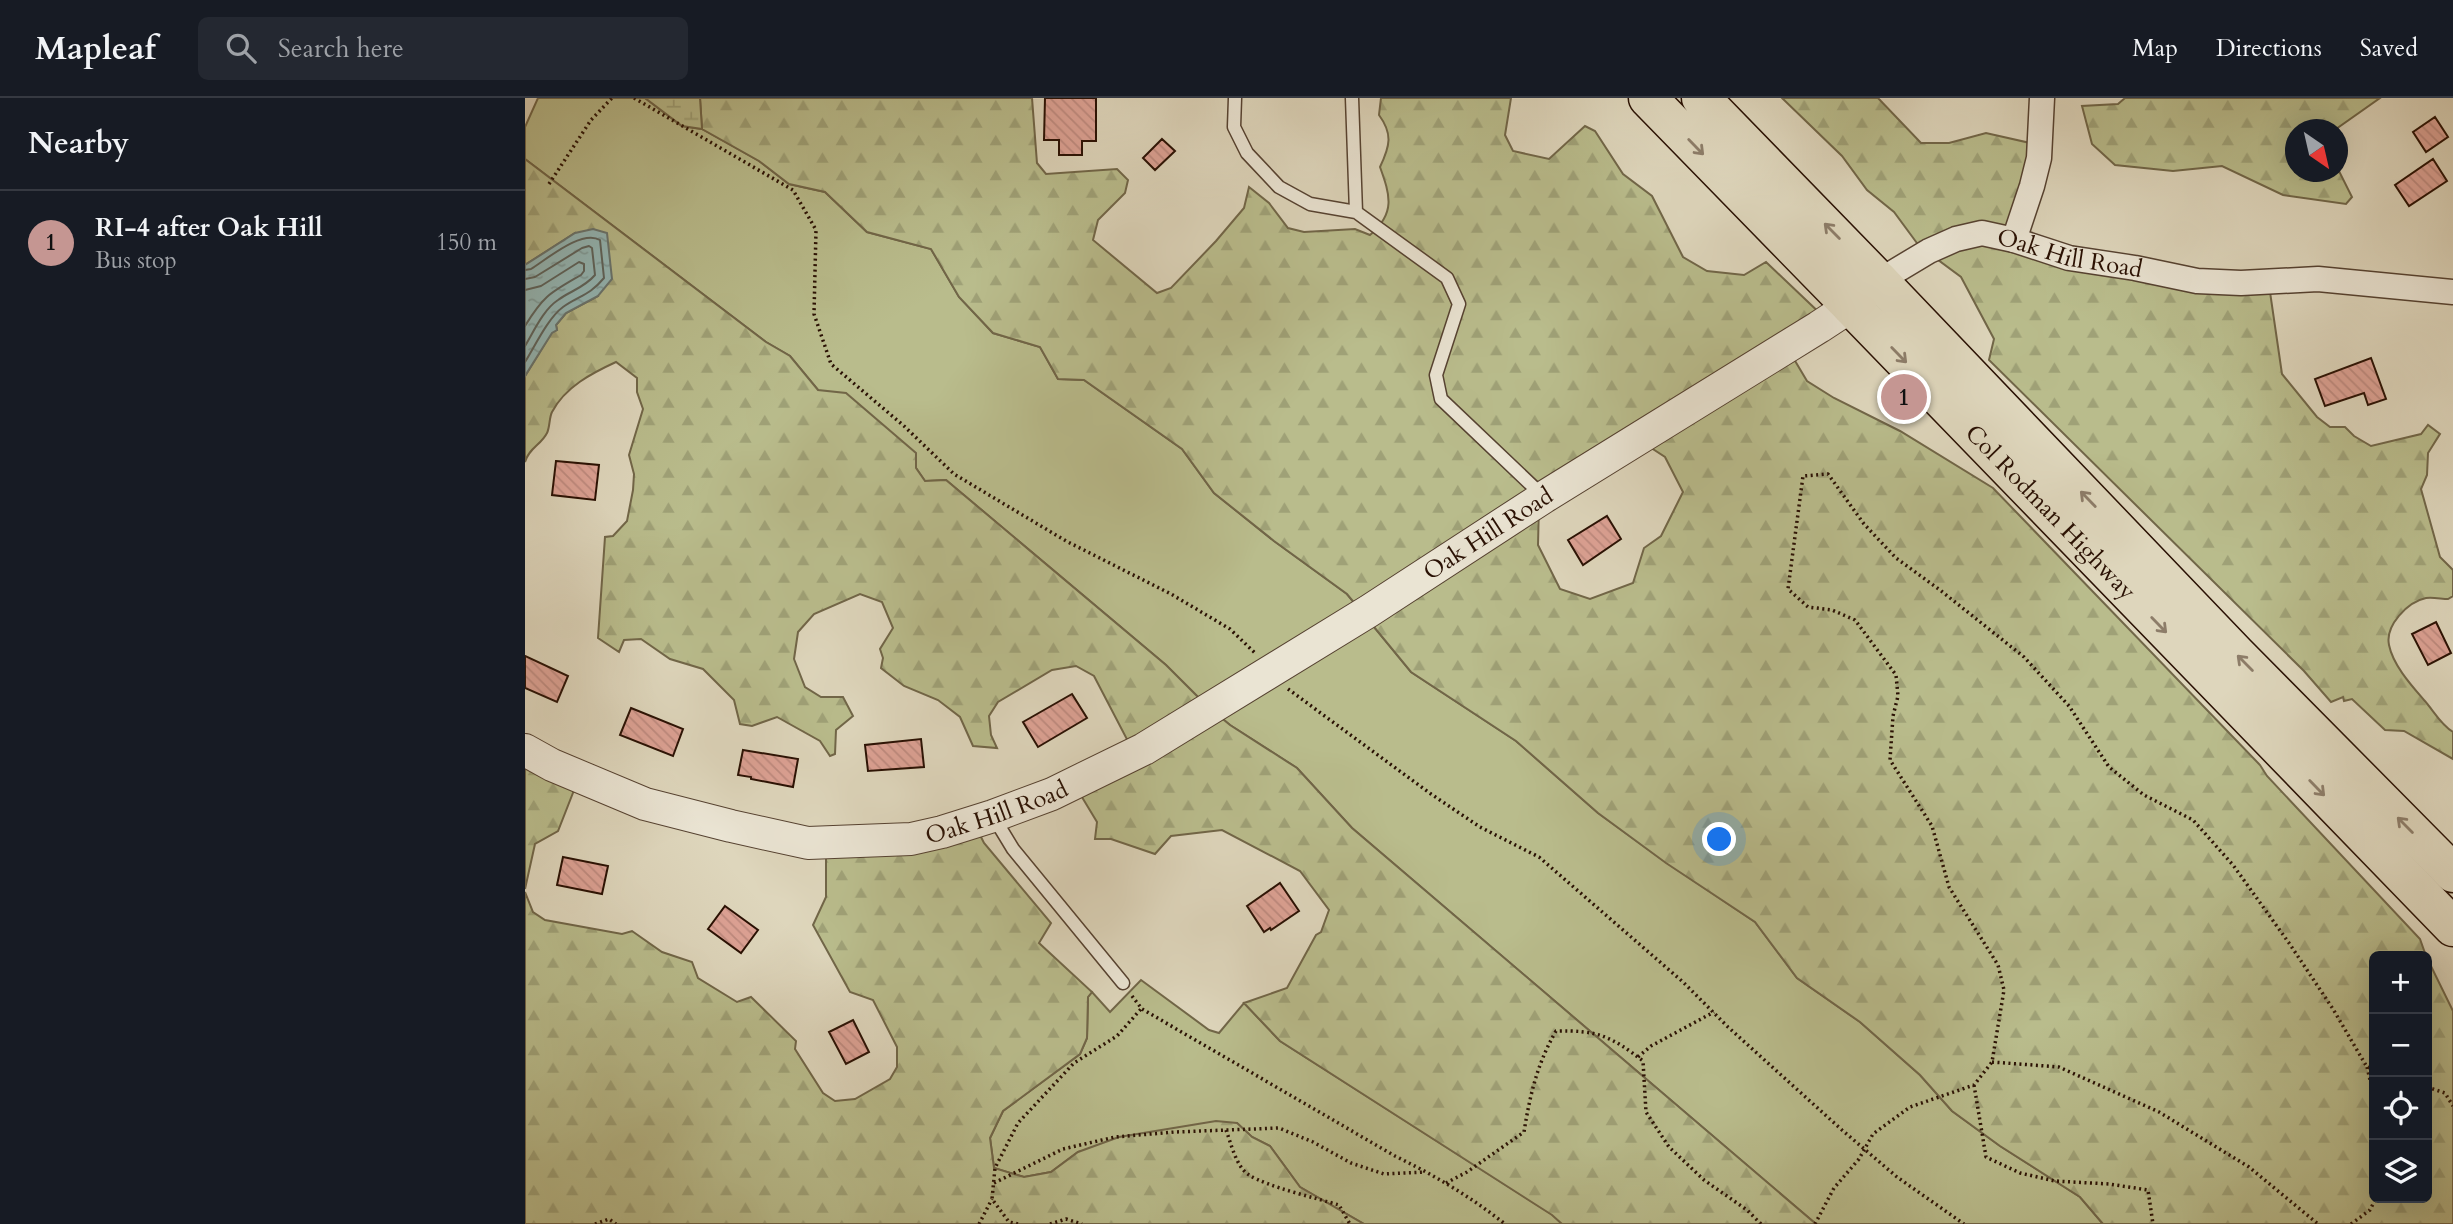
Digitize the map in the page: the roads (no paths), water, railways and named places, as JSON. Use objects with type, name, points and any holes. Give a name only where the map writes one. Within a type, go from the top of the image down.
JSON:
[{"type":"highway","name":"Col Rodman Highway","points":[[1648,98],[2453,927]]},
{"type":"highway","name":"Col Rodman Highway","points":[[1701,98],[2236,654],[2453,873]]},
{"type":"street","points":[[2014,240],[2039,158],[2042,98]]},
{"type":"street","name":"Oak Hill Road","points":[[525,750],[552,765],[645,804],[808,843],[912,839],[943,832],[1052,794],[1145,749],[1369,611],[1851,306],[1903,264],[1956,239],[1982,233],[2014,240],[2069,258],[2197,281],[2241,283],[2318,279],[2453,292]]},
{"type":"lane","points":[[1235,98],[1234,127],[1247,153],[1279,187],[1310,204],[1356,212],[1447,278],[1459,304],[1436,375],[1441,399],[1544,498]]},
{"type":"lane","points":[[1352,98],[1356,212]]},
{"type":"lane","points":[[993,816],[1013,849],[1123,984]]},
{"type":"water","points":[[593,229],[607,233],[612,279],[598,296],[566,313],[525,376],[525,265],[575,233]]},
{"type":"place","name":"RI-4 after Oak Hill","points":[[1904,397]]}]
